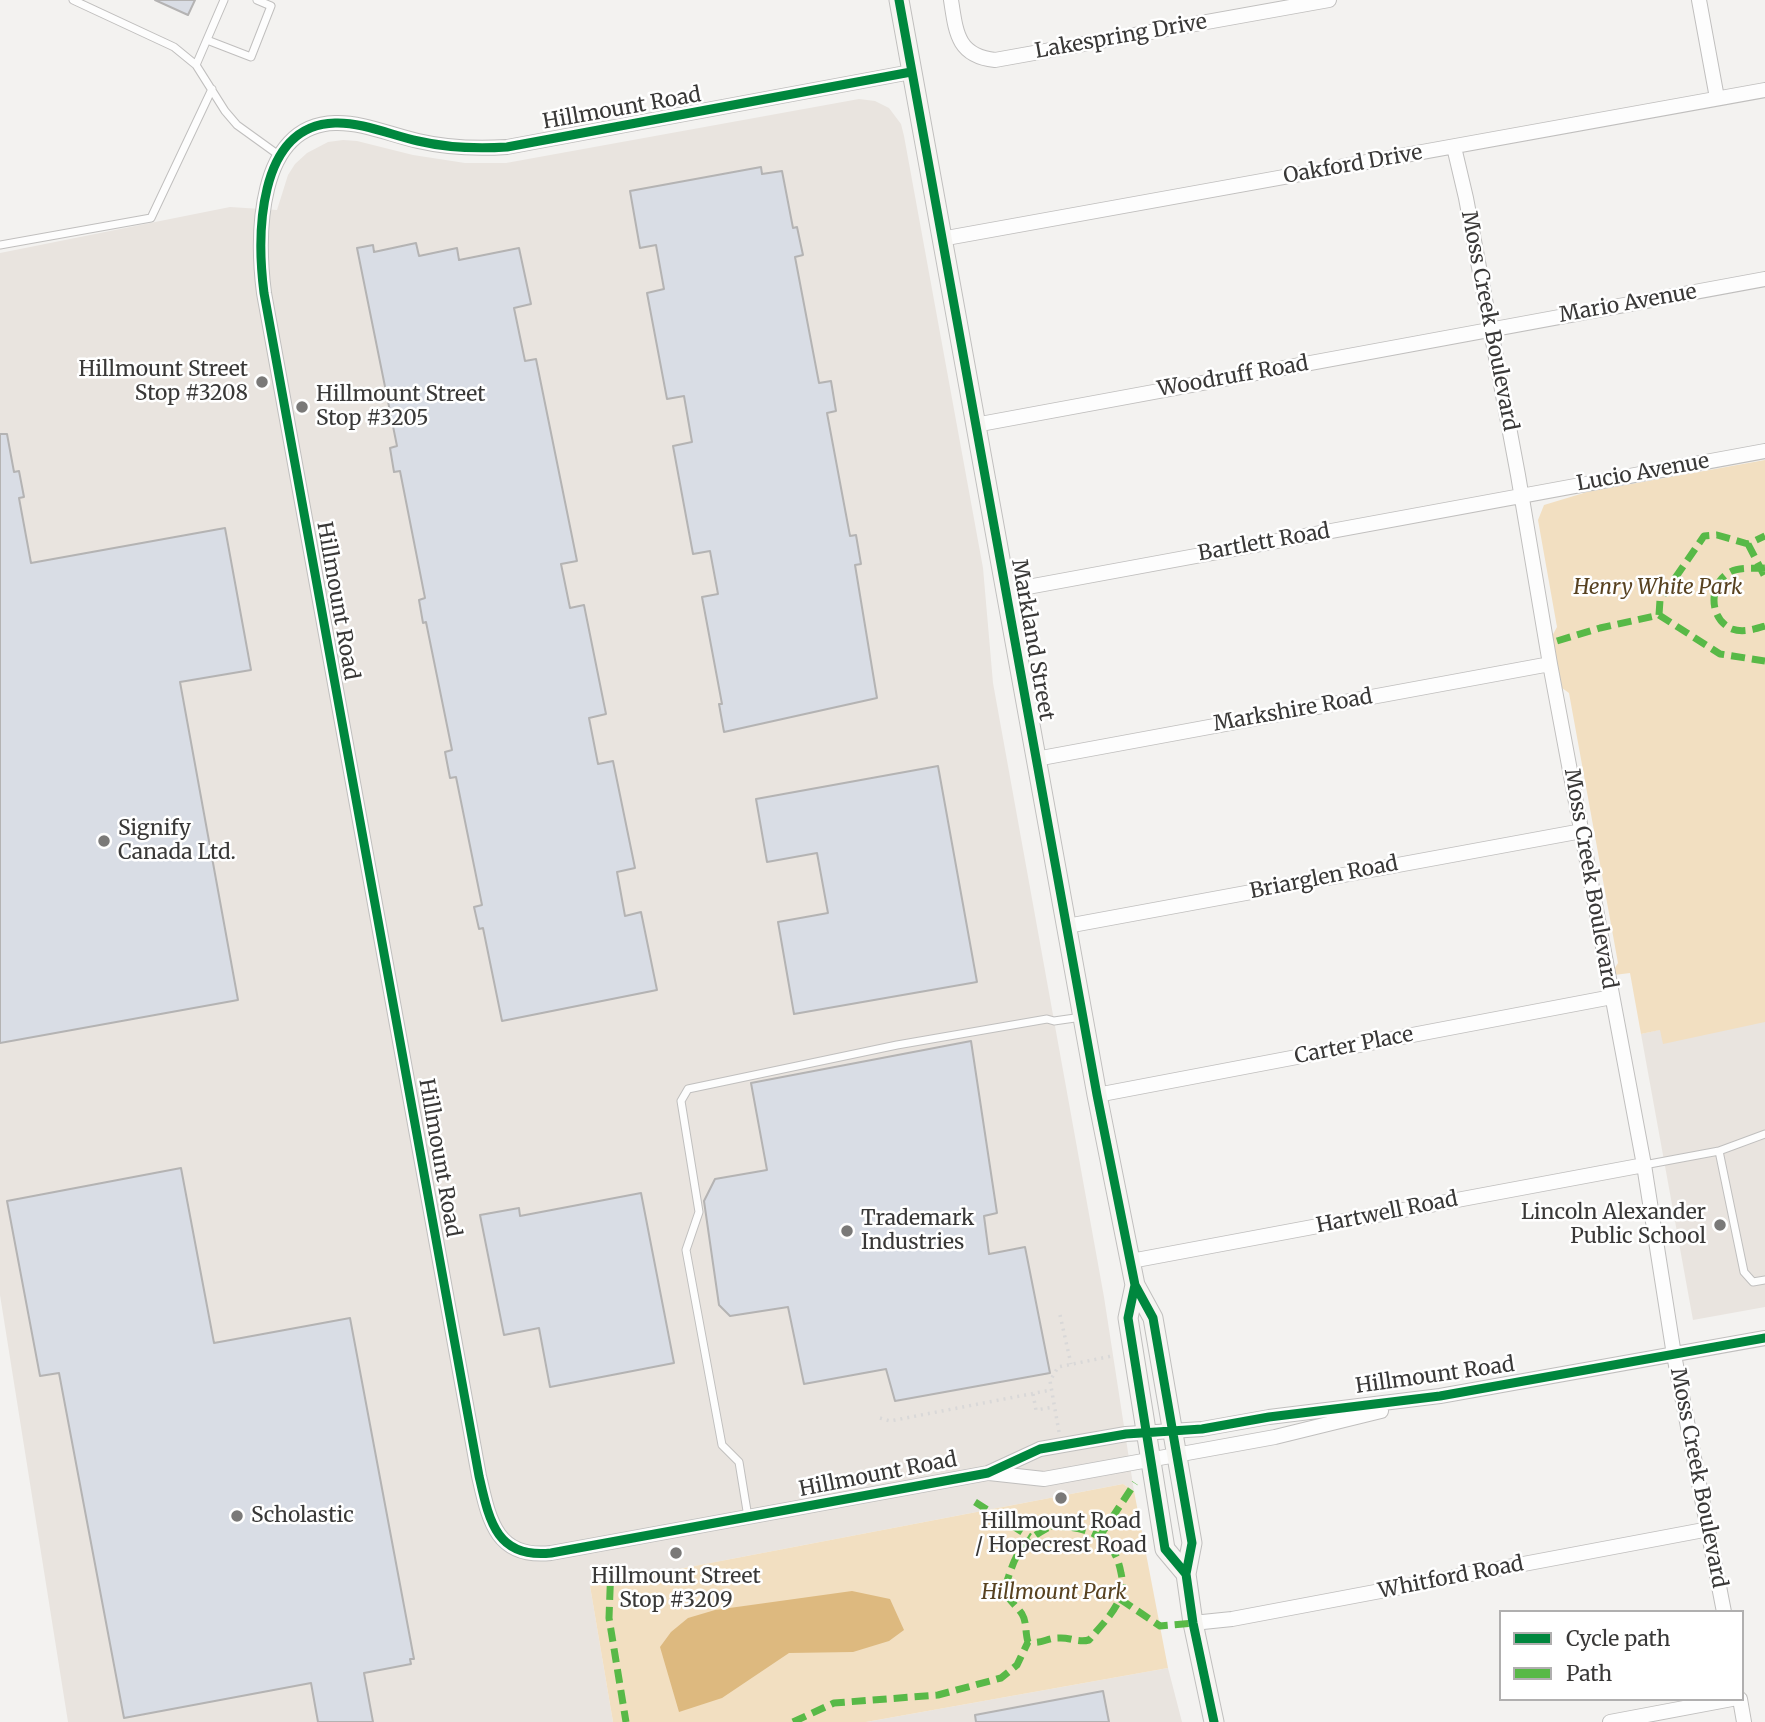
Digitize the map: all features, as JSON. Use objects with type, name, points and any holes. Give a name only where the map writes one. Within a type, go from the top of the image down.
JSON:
[{"type":"street","name":"Markland Street","points":[[899,0],[1097,1094],[1135,1285],[1153,1318],[1192,1543],[1186,1574],[1193,1623],[1214,1722]]},
{"type":"street","name":"Lakespring Drive","points":[[951,0],[960,41],[975,56],[995,60],[1329,0]]},
{"type":"street","points":[[1699,0],[1717,98]]},
{"type":"street","name":"Hillmount Road","points":[[911,72],[507,147],[480,149],[440,146],[351,124],[327,123],[299,134],[280,156],[268,185],[262,219],[260,261],[264,293],[479,1476],[489,1517],[497,1533],[508,1545],[535,1555],[988,1473],[1040,1449],[1126,1434],[1202,1429],[1269,1417],[1440,1396],[1765,1338]]},
{"type":"street","name":"Oakford Drive","points":[[941,239],[1765,90]]},
{"type":"street","name":"Moss Creek Boulevard","points":[[1454,147],[1522,496],[1550,664],[1644,1165],[1674,1355],[1724,1610]]},
{"type":"street","name":"Mario Avenue","points":[[1491,329],[1765,279]]},
{"type":"street","name":"Woodruff Road","points":[[975,425],[1491,329]]},
{"type":"street","name":"Lucio Avenue","points":[[1522,496],[1765,452]]},
{"type":"street","name":"Bartlett Road","points":[[1006,591],[1522,496]]},
{"type":"street","name":"Markshire Road","points":[[1036,759],[1550,664]]},
{"type":"street","name":"Briarglen Road","points":[[1067,926],[1582,831]]},
{"type":"street","name":"Carter Place","points":[[1097,1094],[1612,997]]},
{"type":"street","name":"Hartwell Road","points":[[1131,1261],[1644,1165]]},
{"type":"street","name":"Markland Street","points":[[1135,1285],[1128,1318],[1165,1549],[1186,1574]]},
{"type":"street","name":"Hillmount Road","points":[[988,1473],[1044,1479],[1150,1461],[1275,1437],[1440,1396]]},
{"type":"street","name":"Whitford Road","points":[[1193,1623],[1232,1619],[1709,1529]]},
{"type":"street","points":[[1610,1722],[1721,1701]]},
{"type":"street","points":[[1740,1701],[1744,1722]]},
{"type":"lane","points":[[73,0],[174,47],[196,65],[237,125],[280,156]]},
{"type":"lane","points":[[196,65],[224,0]]},
{"type":"lane","points":[[207,40],[251,57],[271,6],[257,0]]},
{"type":"lane","points":[[0,245],[150,218],[212,89]]},
{"type":"lane","points":[[748,1517],[739,1462],[722,1445],[686,1250],[699,1212],[681,1101],[688,1089],[897,1045],[1047,1019],[1054,1021],[1083,1017]]},
{"type":"lane","points":[[1644,1165],[1718,1151],[1765,1134]]},
{"type":"lane","points":[[1718,1151],[1744,1272],[1753,1282],[1765,1280]]},
{"type":"path","points":[[1060,1315],[1071,1364]]},
{"type":"path","points":[[1059,1434],[1050,1381],[1058,1367],[1112,1356]]},
{"type":"path","points":[[880,1418],[890,1421],[1051,1390]]},
{"type":"path","points":[[1033,1394],[1036,1410],[1054,1407]]},
{"type":"shaded area","points":[[859,99],[875,101],[889,108],[901,124],[904,136],[983,568],[993,683],[1104,1297],[1134,1491],[1123,1484],[590,1586],[613,1722],[68,1722],[0,1295],[0,253],[230,207],[277,210],[288,175],[295,164],[307,153],[328,142],[357,141],[413,155],[465,163],[506,163]]},
{"type":"shaded area","name":"Lincoln Alexander Public School","points":[[1765,1006],[1765,1307],[1693,1320],[1641,1034]]},
{"type":"shaded area","points":[[852,1591],[890,1599],[904,1630],[889,1641],[853,1652],[789,1653],[722,1698],[679,1712],[660,1647],[671,1632],[688,1618],[715,1610]]},
{"type":"shaded area","points":[[1168,1668],[1182,1722],[866,1722]]},
{"type":"green space","name":"Henry White Park","points":[[1765,460],[1765,1022],[1663,1044],[1660,1030],[1641,1034],[1630,973],[1614,975],[1613,971],[1618,963],[1569,693],[1562,688],[1552,636],[1557,627],[1538,520],[1544,505],[1587,492]]},
{"type":"green space","name":"Hillmount Park","points":[[1123,1484],[1134,1491],[1168,1668],[866,1722],[613,1722],[590,1586]]},
{"type":"building","points":[[155,0],[195,0],[188,15]]},
{"type":"building","points":[[761,167],[762,174],[782,171],[793,228],[797,227],[803,255],[795,257],[819,383],[831,381],[836,411],[827,413],[850,536],[856,535],[861,564],[855,565],[877,698],[724,732],[719,704],[722,704],[702,597],[718,594],[710,551],[693,554],[673,446],[692,442],[684,396],[667,399],[647,293],[664,289],[656,245],[640,248],[630,191]]},
{"type":"building","points":[[416,243],[419,256],[457,248],[459,260],[519,248],[531,304],[514,308],[525,361],[536,359],[577,561],[561,564],[570,608],[584,605],[606,714],[589,718],[598,764],[613,761],[635,868],[617,872],[625,916],[641,912],[657,990],[502,1021],[483,928],[479,929],[474,907],[482,905],[456,777],[450,778],[445,752],[452,750],[426,622],[423,623],[419,600],[425,598],[400,471],[394,472],[390,448],[397,446],[357,248],[373,245],[374,252]]},
{"type":"building","name":"Signify Canada Ltd.","points":[[0,434],[7,434],[14,472],[19,471],[24,497],[19,498],[31,563],[225,528],[251,670],[180,682],[238,1000],[0,1043]]},
{"type":"building","points":[[938,766],[977,982],[794,1014],[778,922],[828,913],[817,853],[767,862],[756,799]]},
{"type":"building","name":"Trademark Industries","points":[[971,1041],[997,1213],[984,1216],[989,1254],[1025,1247],[1050,1373],[895,1401],[886,1369],[804,1384],[788,1307],[730,1316],[719,1305],[704,1201],[715,1179],[767,1170],[751,1083]]},
{"type":"building","name":"Scholastic","points":[[181,1168],[214,1343],[350,1318],[414,1659],[410,1659],[411,1664],[364,1673],[373,1722],[318,1722],[311,1683],[124,1718],[59,1373],[40,1376],[7,1201]]},
{"type":"building","points":[[641,1193],[674,1363],[550,1387],[539,1328],[504,1335],[480,1215],[519,1208],[520,1216]]},
{"type":"building","points":[[1103,1691],[1109,1722],[976,1722],[975,1715]]},
{"type":"marked path","points":[[1659,615],[1660,600],[1704,536],[1717,535],[1748,544],[1765,536]]},
{"type":"marked path","points":[[1748,544],[1765,577]]},
{"type":"marked path","points":[[1765,568],[1731,571],[1721,580],[1714,595],[1716,611],[1725,625],[1745,631],[1765,626]]},
{"type":"marked path","points":[[1557,641],[1659,615],[1720,654],[1765,661]]},
{"type":"marked path","points":[[1100,1536],[1135,1483]]},
{"type":"marked path","points":[[975,1502],[1030,1537]]},
{"type":"marked path","points":[[1051,1526],[1076,1528],[1097,1535],[1112,1549],[1117,1560],[1122,1580],[1120,1597],[1110,1616],[1089,1640],[1059,1638],[1028,1642],[1024,1617],[1004,1590],[1024,1545],[1051,1526]]},
{"type":"marked path","points":[[611,1565],[609,1618],[626,1722]]},
{"type":"marked path","points":[[1120,1599],[1160,1626],[1193,1623]]},
{"type":"marked path","points":[[793,1722],[834,1703],[938,1695],[1001,1678],[1017,1665],[1028,1642]]},
{"type":"cycle path","points":[[899,0],[1097,1095],[1135,1285],[1153,1318],[1192,1543],[1186,1574],[1193,1623],[1214,1722]]},
{"type":"cycle path","points":[[911,72],[507,147],[440,145],[366,127],[335,123],[309,129],[290,143],[276,163],[267,188],[261,244],[264,293],[479,1476],[487,1507],[498,1533],[518,1550],[551,1553],[988,1473],[1040,1449],[1126,1434],[1202,1429],[1269,1417],[1440,1396],[1765,1338]]},
{"type":"cycle path","points":[[1135,1285],[1128,1318],[1165,1549],[1186,1574]]},
{"type":"place","name":"Hillmount Street Stop #3208","points":[[262,382]]},
{"type":"place","name":"Hillmount Street Stop #3205","points":[[302,407]]},
{"type":"place","name":"Signify Canada Ltd.","points":[[104,841]]},
{"type":"place","name":"Lincoln Alexander Public School","points":[[1720,1225]]},
{"type":"place","name":"Trademark Industries","points":[[847,1231]]},
{"type":"place","name":"Hillmount Road / Hopecrest Road","points":[[1061,1498]]},
{"type":"place","name":"Scholastic","points":[[237,1516]]},
{"type":"place","name":"Hillmount Street Stop #3209","points":[[676,1553]]}]
